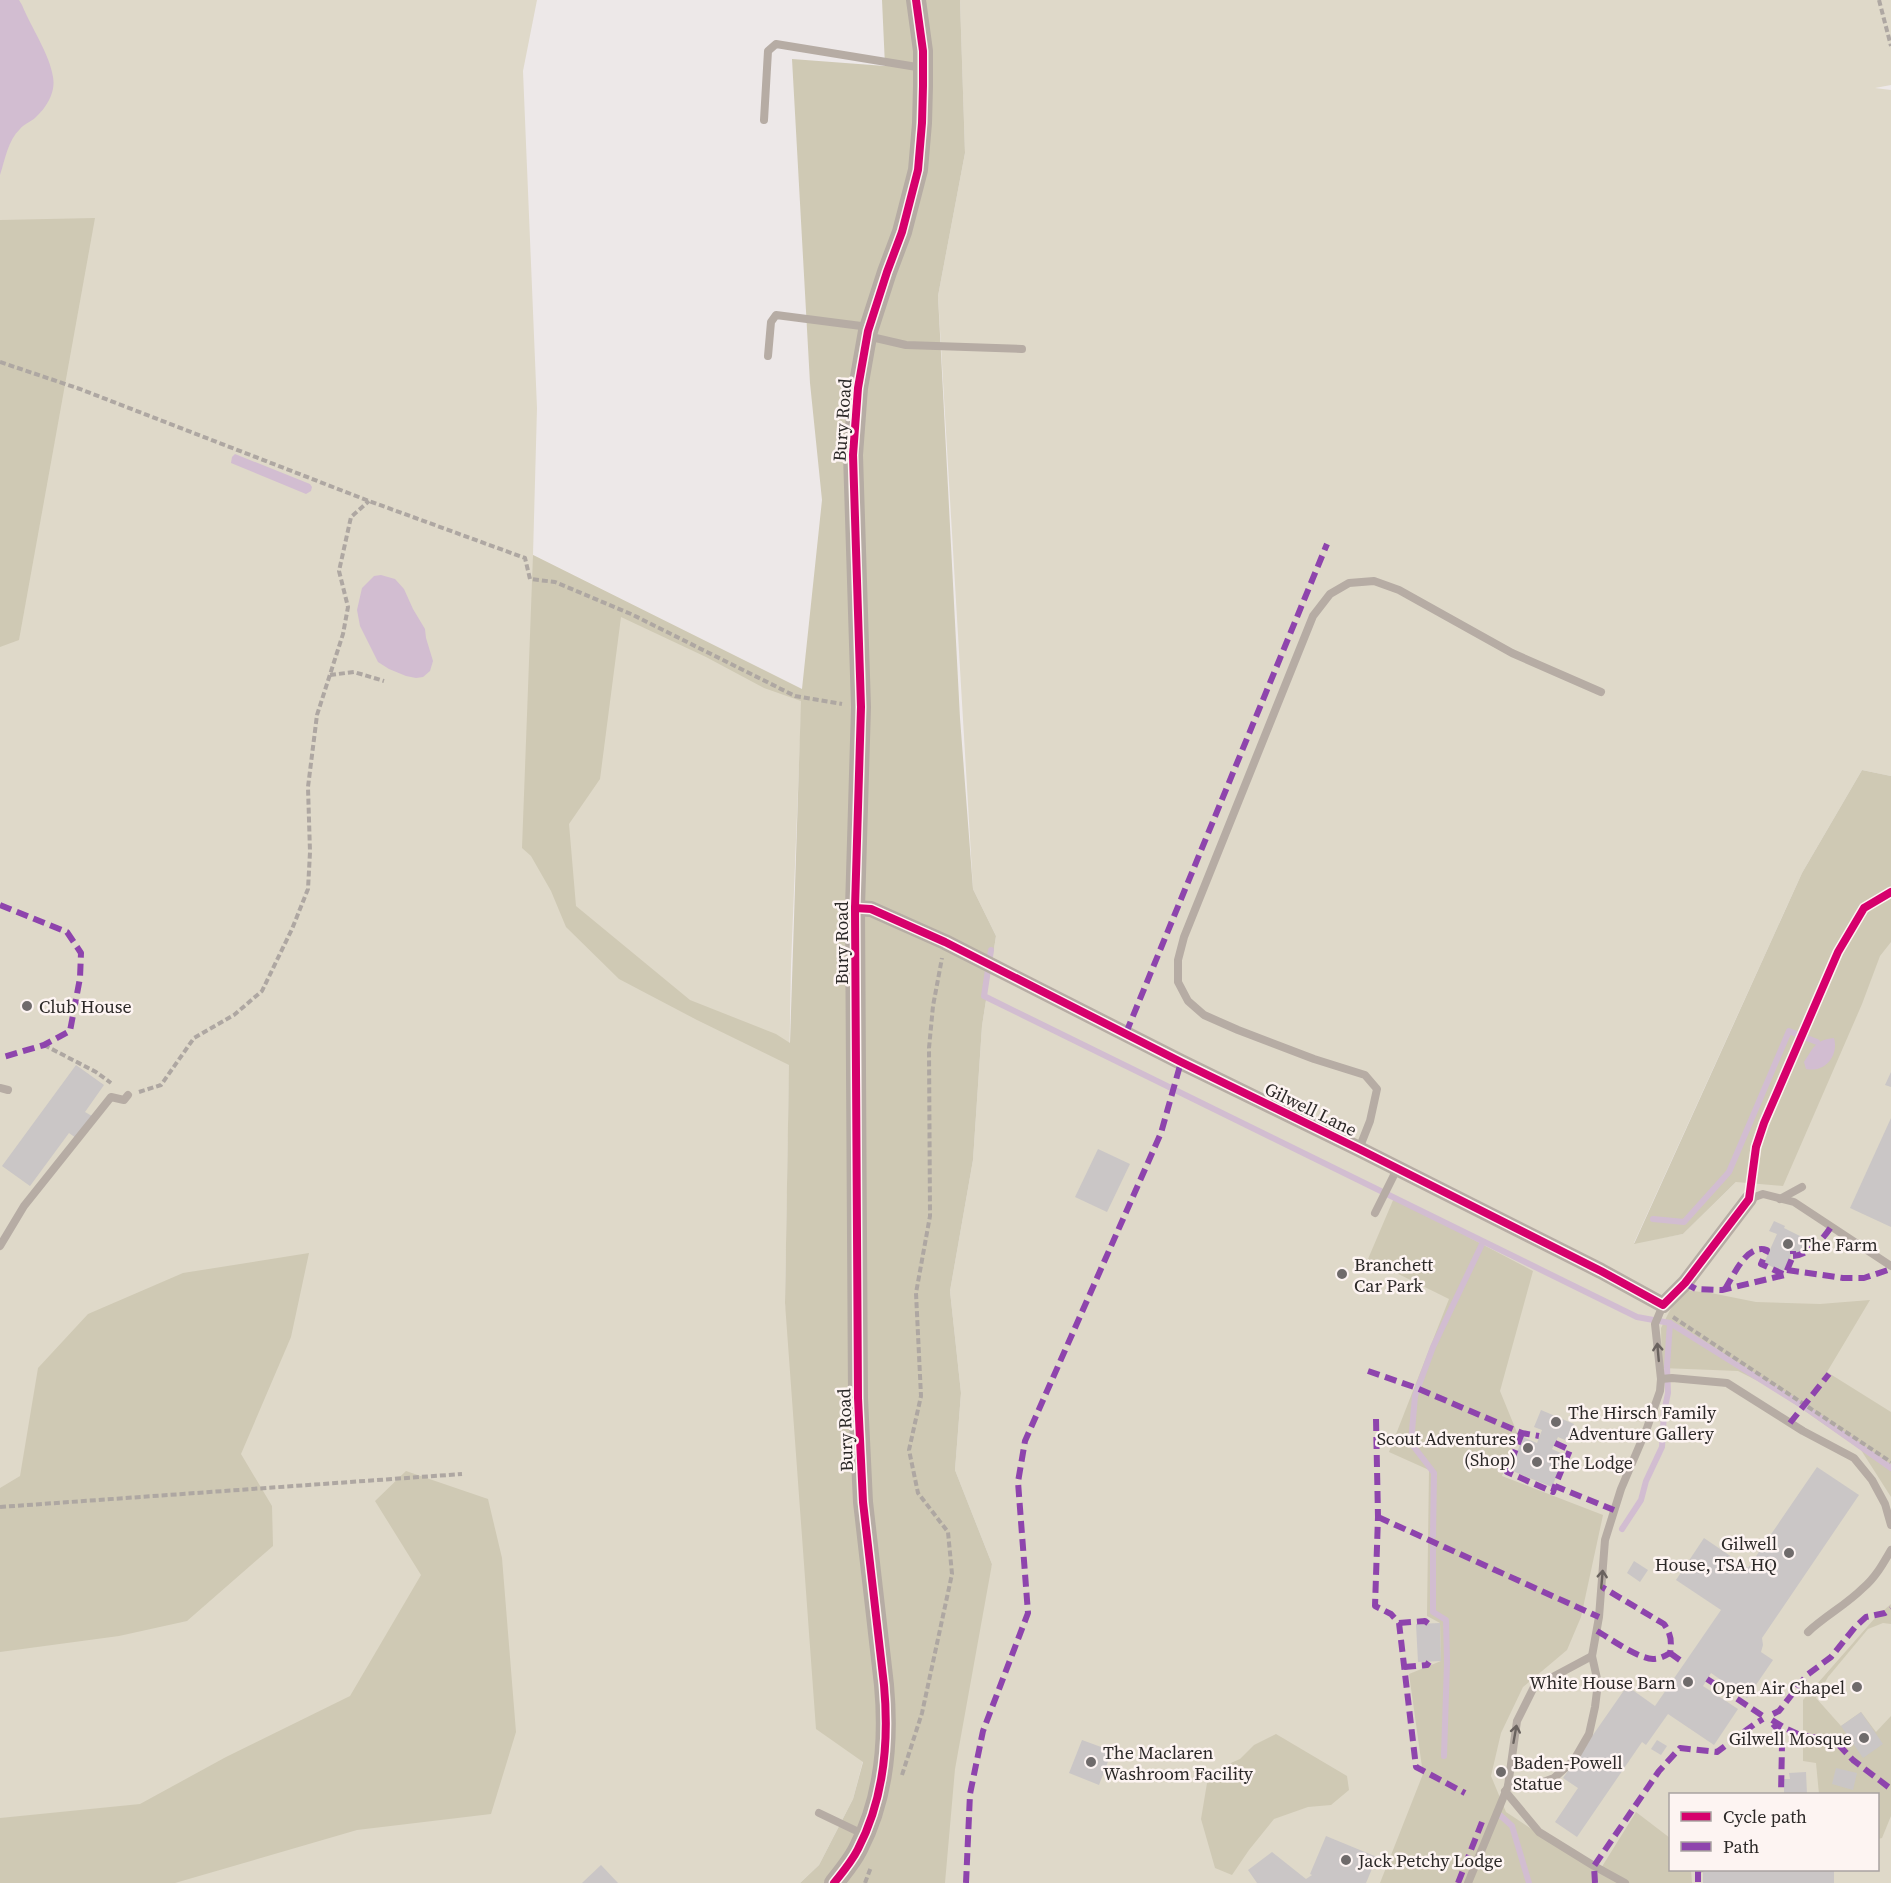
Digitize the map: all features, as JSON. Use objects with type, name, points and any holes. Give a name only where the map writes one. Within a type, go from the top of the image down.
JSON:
[{"type":"street","name":"Bury Road","points":[[834,1883],[858,1850],[865,1835],[875,1803],[884,1759],[886,1713],[863,1502],[858,1398],[855,908],[861,707],[853,455],[858,388],[868,331],[902,232],[918,171],[923,68],[916,0]]},
{"type":"street","name":"Gilwell Lane","points":[[855,908],[872,909],[989,963],[1181,1062],[1601,1271],[1663,1305]]},
{"type":"street","points":[[1663,1305],[1685,1283],[1749,1198]]},
{"type":"lane","points":[[764,120],[768,51],[776,44],[923,68]]},
{"type":"lane","points":[[768,356],[771,322],[776,315],[868,331],[906,345],[1022,349]]},
{"type":"lane","points":[[1359,1149],[1370,1121],[1377,1089],[1365,1076],[1314,1059],[1204,1015],[1188,1001],[1178,982],[1178,960],[1184,937],[1313,616],[1330,594],[1349,583],[1374,581],[1399,590],[1512,653],[1601,692]]},
{"type":"lane","points":[[0,1246],[24,1206],[111,1097],[124,1100],[128,1095]]},
{"type":"lane","points":[[1375,1213],[1397,1169]]},
{"type":"lane","points":[[1780,1198],[1803,1187]]},
{"type":"lane","points":[[1749,1198],[1763,1194],[1794,1202],[1891,1266]]},
{"type":"lane","points":[[1506,1789],[1530,1787],[1554,1778],[1574,1760],[1589,1734],[1598,1683],[1592,1656],[1599,1617],[1605,1540],[1621,1489],[1660,1391],[1661,1378],[1655,1324],[1663,1305]]},
{"type":"lane","points":[[1661,1378],[1727,1383],[1803,1431],[1854,1458],[1872,1480],[1881,1496],[1891,1526]]},
{"type":"lane","points":[[1808,1632],[1863,1589],[1880,1570],[1891,1550]]},
{"type":"lane","points":[[1468,1883],[1506,1789],[1517,1721],[1534,1687],[1592,1656]]},
{"type":"lane","points":[[1506,1789],[1539,1832],[1625,1883]]},
{"type":"lane","points":[[819,1813],[865,1835]]},
{"type":"path","points":[[1879,0],[1891,46]]},
{"type":"path","points":[[0,362],[80,388],[369,501],[525,558],[530,579],[555,582],[631,615],[795,696],[861,707]]},
{"type":"path","points":[[44,1045],[96,1072],[128,1095],[161,1085],[194,1038],[234,1015],[262,991],[292,929],[308,889],[310,852],[308,787],[317,715],[343,634],[348,607],[339,571],[351,518],[369,501]]},
{"type":"path","points":[[330,676],[354,672],[384,681]]},
{"type":"path","points":[[1887,893],[1891,887]]},
{"type":"path","points":[[900,1783],[922,1713],[952,1574],[948,1532],[918,1493],[909,1450],[921,1396],[916,1293],[930,1216],[929,1047],[933,1006],[945,942]]},
{"type":"path","points":[[1663,1305],[1667,1312],[1891,1462]]},
{"type":"path","points":[[0,1507],[462,1474]]},
{"type":"path","points":[[865,1883],[872,1865]]},
{"type":"shaded area","points":[[0,0],[537,0],[523,71],[537,408],[533,555],[802,690],[791,965],[785,1303],[863,1761],[853,1799],[819,1865],[800,1883],[0,1883]]},
{"type":"shaded area","points":[[0,0],[19,0],[40,41],[51,68],[54,83],[52,94],[43,110],[22,127],[13,139],[7,150],[0,175]]},
{"type":"shaded area","points":[[882,0],[960,0],[965,153],[938,296],[960,718],[973,889],[996,936],[982,1026],[973,1160],[950,1291],[961,1393],[955,1470],[992,1564],[955,1769],[945,1883],[800,1883],[819,1865],[853,1799],[863,1762],[816,1729],[785,1303],[789,1065],[619,979],[566,927],[551,891],[531,856],[522,848],[533,555],[802,689],[822,500],[810,383],[792,59],[885,66]],"holes":[[[621,617],[706,657],[764,688],[801,701],[790,1043],[776,1034],[690,1000],[576,906],[569,824],[600,779]]]},
{"type":"shaded area","points":[[960,0],[1891,0],[1891,85],[1875,88],[1891,90],[1891,776],[1862,770],[1802,873],[1634,1243],[1683,1234],[1736,1182],[1891,913],[1891,1883],[894,1883],[992,1564],[955,1470],[961,1393],[950,1291],[973,1160],[982,1026],[996,936],[973,889],[938,296],[965,153]]},
{"type":"shaded area","points":[[95,218],[19,640],[0,647],[0,220]]},
{"type":"shaded area","points":[[235,454],[310,484],[311,491],[306,494],[231,463]]},
{"type":"shaded area","points":[[381,575],[395,579],[404,589],[425,629],[433,661],[430,671],[423,677],[406,676],[378,662],[360,626],[357,610],[362,588],[374,576]]},
{"type":"shaded area","points":[[1862,770],[1891,776],[1891,942],[1880,956],[1862,1004],[1783,1186],[1736,1182],[1683,1234],[1634,1244],[1802,873]]},
{"type":"shaded area","points":[[1834,1038],[1834,1051],[1829,1062],[1813,1070],[1806,1069],[1804,1062],[1816,1045],[1823,1040]]},
{"type":"shaded area","points":[[1394,1198],[1533,1271],[1500,1391],[1518,1435],[1502,1476],[1603,1515],[1581,1617],[1567,1650],[1523,1687],[1501,1733],[1491,1776],[1506,1812],[1598,1873],[1636,1812],[1669,1837],[1669,1871],[1691,1871],[1692,1883],[1380,1883],[1423,1774],[1409,1674],[1441,1661],[1440,1623],[1427,1616],[1429,1470],[1389,1452],[1449,1299],[1368,1259]]},
{"type":"shaded area","points":[[309,1253],[291,1337],[241,1454],[272,1506],[273,1546],[187,1621],[119,1636],[0,1652],[0,1488],[20,1476],[38,1368],[88,1314],[183,1273]]},
{"type":"shaded area","points":[[1683,1290],[1756,1302],[1820,1304],[1870,1300],[1827,1372],[1891,1412],[1891,1497],[1861,1450],[1772,1388],[1738,1371],[1662,1368],[1661,1328]]},
{"type":"shaded area","points":[[406,1471],[488,1499],[502,1558],[516,1732],[491,1814],[357,1830],[175,1883],[0,1883],[0,1818],[140,1804],[226,1757],[350,1696],[421,1575],[375,1501]]},
{"type":"shaded area","points":[[1891,1604],[1891,1624],[1883,1623],[1868,1629],[1828,1677],[1816,1698],[1841,1726],[1861,1712],[1876,1732],[1891,1716],[1891,1816],[1882,1838],[1879,1839],[1879,1793],[1819,1793],[1816,1763],[1803,1761],[1803,1700],[1875,1618]]},
{"type":"shaded area","points":[[1276,1734],[1347,1776],[1349,1790],[1331,1805],[1308,1807],[1274,1819],[1232,1875],[1215,1868],[1201,1819],[1207,1783],[1224,1766],[1240,1759],[1254,1745]]},
{"type":"building","points":[[76,1065],[104,1085],[85,1112],[92,1116],[76,1138],[69,1133],[30,1186],[2,1166]]},
{"type":"building","points":[[1891,1072],[1891,1087],[1885,1085]]},
{"type":"building","points":[[1891,1118],[1891,1227],[1850,1208]]},
{"type":"building","points":[[1098,1149],[1130,1164],[1107,1212],[1075,1197]]},
{"type":"building","name":"The Farm","points":[[1774,1221],[1806,1239],[1799,1253],[1793,1251],[1783,1272],[1764,1263],[1777,1234],[1769,1231]]},
{"type":"building","name":"The Lodge","points":[[1541,1410],[1574,1424],[1567,1441],[1558,1437],[1552,1449],[1565,1455],[1552,1487],[1510,1470],[1523,1437],[1537,1443],[1542,1430],[1534,1427]]},
{"type":"building","points":[[1817,1467],[1859,1495],[1762,1638],[1761,1652],[1773,1660],[1747,1698],[1711,1673],[1703,1686],[1738,1709],[1714,1745],[1668,1714],[1646,1745],[1642,1742],[1577,1837],[1555,1822],[1578,1788],[1563,1778],[1627,1686],[1655,1706],[1721,1610],[1676,1580],[1704,1538],[1748,1568]]},
{"type":"building","points":[[1634,1561],[1648,1570],[1640,1582],[1627,1573]]},
{"type":"building","points":[[1440,1623],[1441,1661],[1418,1662],[1416,1624]]},
{"type":"building","name":"Gilwell Mosque","points":[[1861,1712],[1883,1744],[1863,1758],[1841,1726]]},
{"type":"building","name":"The Maclaren Washroom Facility","points":[[1082,1740],[1112,1751],[1099,1785],[1069,1773]]},
{"type":"building","points":[[1657,1740],[1667,1746],[1661,1755],[1651,1749]]},
{"type":"building","points":[[1836,1768],[1857,1773],[1853,1790],[1832,1784]]},
{"type":"building","points":[[1806,1772],[1807,1793],[1784,1793],[1784,1779],[1790,1779],[1789,1773]]},
{"type":"building","name":"Jack Petchy Lodge","points":[[1326,1836],[1377,1857],[1366,1883],[1257,1883],[1248,1870],[1272,1852],[1306,1879],[1312,1875],[1310,1874]]},
{"type":"building","points":[[601,1865],[618,1883],[582,1883]]},
{"type":"building","points":[[1703,1871],[1834,1871],[1834,1883],[1703,1883]]},
{"type":"waterway","points":[[991,950],[984,996],[1637,1317],[1670,1323],[1806,1408],[1891,1468]]},
{"type":"waterway","points":[[1653,1219],[1684,1222],[1729,1172],[1789,1031],[1817,1042]]},
{"type":"waterway","points":[[1433,1536],[1434,1473],[1411,1443],[1415,1396],[1433,1347],[1483,1242]]},
{"type":"waterway","points":[[1622,1529],[1641,1500],[1646,1481],[1662,1447],[1664,1412],[1668,1393],[1670,1323]]},
{"type":"waterway","points":[[1433,1547],[1433,1612],[1446,1620],[1444,1756]]},
{"type":"waterway","points":[[1501,1816],[1512,1826],[1529,1883]]},
{"type":"marked path","points":[[1126,1033],[1327,544]]},
{"type":"marked path","points":[[0,905],[67,932],[81,953],[80,978],[70,1031],[44,1045],[0,1058]]},
{"type":"marked path","points":[[966,1883],[970,1794],[983,1731],[1028,1613],[1018,1482],[1025,1441],[1161,1133],[1181,1062]]},
{"type":"marked path","points":[[1793,1256],[1810,1250],[1831,1227]]},
{"type":"marked path","points":[[1725,1289],[1747,1256],[1760,1249],[1767,1250],[1761,1264],[1783,1274]]},
{"type":"marked path","points":[[1685,1283],[1696,1289],[1722,1290],[1785,1275],[1793,1251]]},
{"type":"marked path","points":[[1787,1270],[1843,1278],[1864,1278],[1891,1269]]},
{"type":"marked path","points":[[1368,1371],[1414,1387],[1522,1433],[1539,1436]]},
{"type":"marked path","points":[[1790,1423],[1829,1374]]},
{"type":"marked path","points":[[1376,1419],[1378,1517],[1375,1606],[1391,1614],[1399,1623],[1416,1767],[1465,1793]]},
{"type":"marked path","points":[[1522,1433],[1507,1472],[1553,1492],[1555,1486]]},
{"type":"marked path","points":[[1555,1443],[1570,1450],[1555,1486],[1614,1510]]},
{"type":"marked path","points":[[1378,1517],[1599,1617]]},
{"type":"marked path","points":[[1597,1631],[1632,1652],[1647,1658],[1658,1658],[1670,1653],[1670,1638],[1664,1624],[1602,1587]]},
{"type":"marked path","points":[[1773,1714],[1779,1711],[1807,1675],[1831,1657],[1866,1617],[1885,1613],[1891,1609]]},
{"type":"marked path","points":[[1399,1623],[1425,1621],[1429,1624]]},
{"type":"marked path","points":[[1670,1653],[1684,1663]]},
{"type":"marked path","points":[[1404,1667],[1427,1665],[1429,1662]]},
{"type":"marked path","points":[[1707,1679],[1763,1716]]},
{"type":"marked path","points":[[1595,1883],[1594,1866],[1659,1771],[1680,1748],[1717,1752],[1763,1719]]},
{"type":"marked path","points":[[1772,1720],[1800,1735],[1835,1741],[1853,1760],[1891,1789]]},
{"type":"marked path","points":[[1773,1724],[1780,1732],[1782,1745],[1781,1793]]},
{"type":"marked path","points":[[1458,1883],[1482,1822]]},
{"type":"marked path","points":[[1698,1871],[1698,1883]]},
{"type":"cycle path","points":[[834,1883],[858,1849],[874,1810],[883,1769],[886,1726],[884,1685],[863,1502],[858,1398],[855,908],[861,707],[853,455],[858,388],[868,331],[902,232],[918,170],[922,123],[923,51],[916,0]]},
{"type":"cycle path","points":[[855,908],[871,909],[945,942],[1601,1271],[1663,1305],[1685,1283],[1749,1199],[1756,1147],[1764,1123],[1838,952],[1864,908],[1891,892]]},
{"type":"place","name":"Club House","points":[[27,1006]]},
{"type":"place","name":"The Farm","points":[[1788,1244]]},
{"type":"place","name":"Branchett Car Park","points":[[1342,1274]]},
{"type":"place","name":"The Hirsch Family Adventure Gallery","points":[[1556,1422]]},
{"type":"place","name":"Scout Adventures (Shop)","points":[[1528,1448]]},
{"type":"place","name":"The Lodge","points":[[1537,1462]]},
{"type":"place","name":"Gilwell House, TSA HQ","points":[[1789,1553]]},
{"type":"place","name":"White House Barn","points":[[1688,1682]]},
{"type":"place","name":"Open Air Chapel","points":[[1857,1687]]},
{"type":"place","name":"Gilwell Mosque","points":[[1864,1738]]},
{"type":"place","name":"The Maclaren Washroom Facility","points":[[1091,1762]]},
{"type":"place","name":"Baden-Powell Statue","points":[[1501,1772]]},
{"type":"place","name":"Jack Petchy Lodge","points":[[1346,1860]]}]
